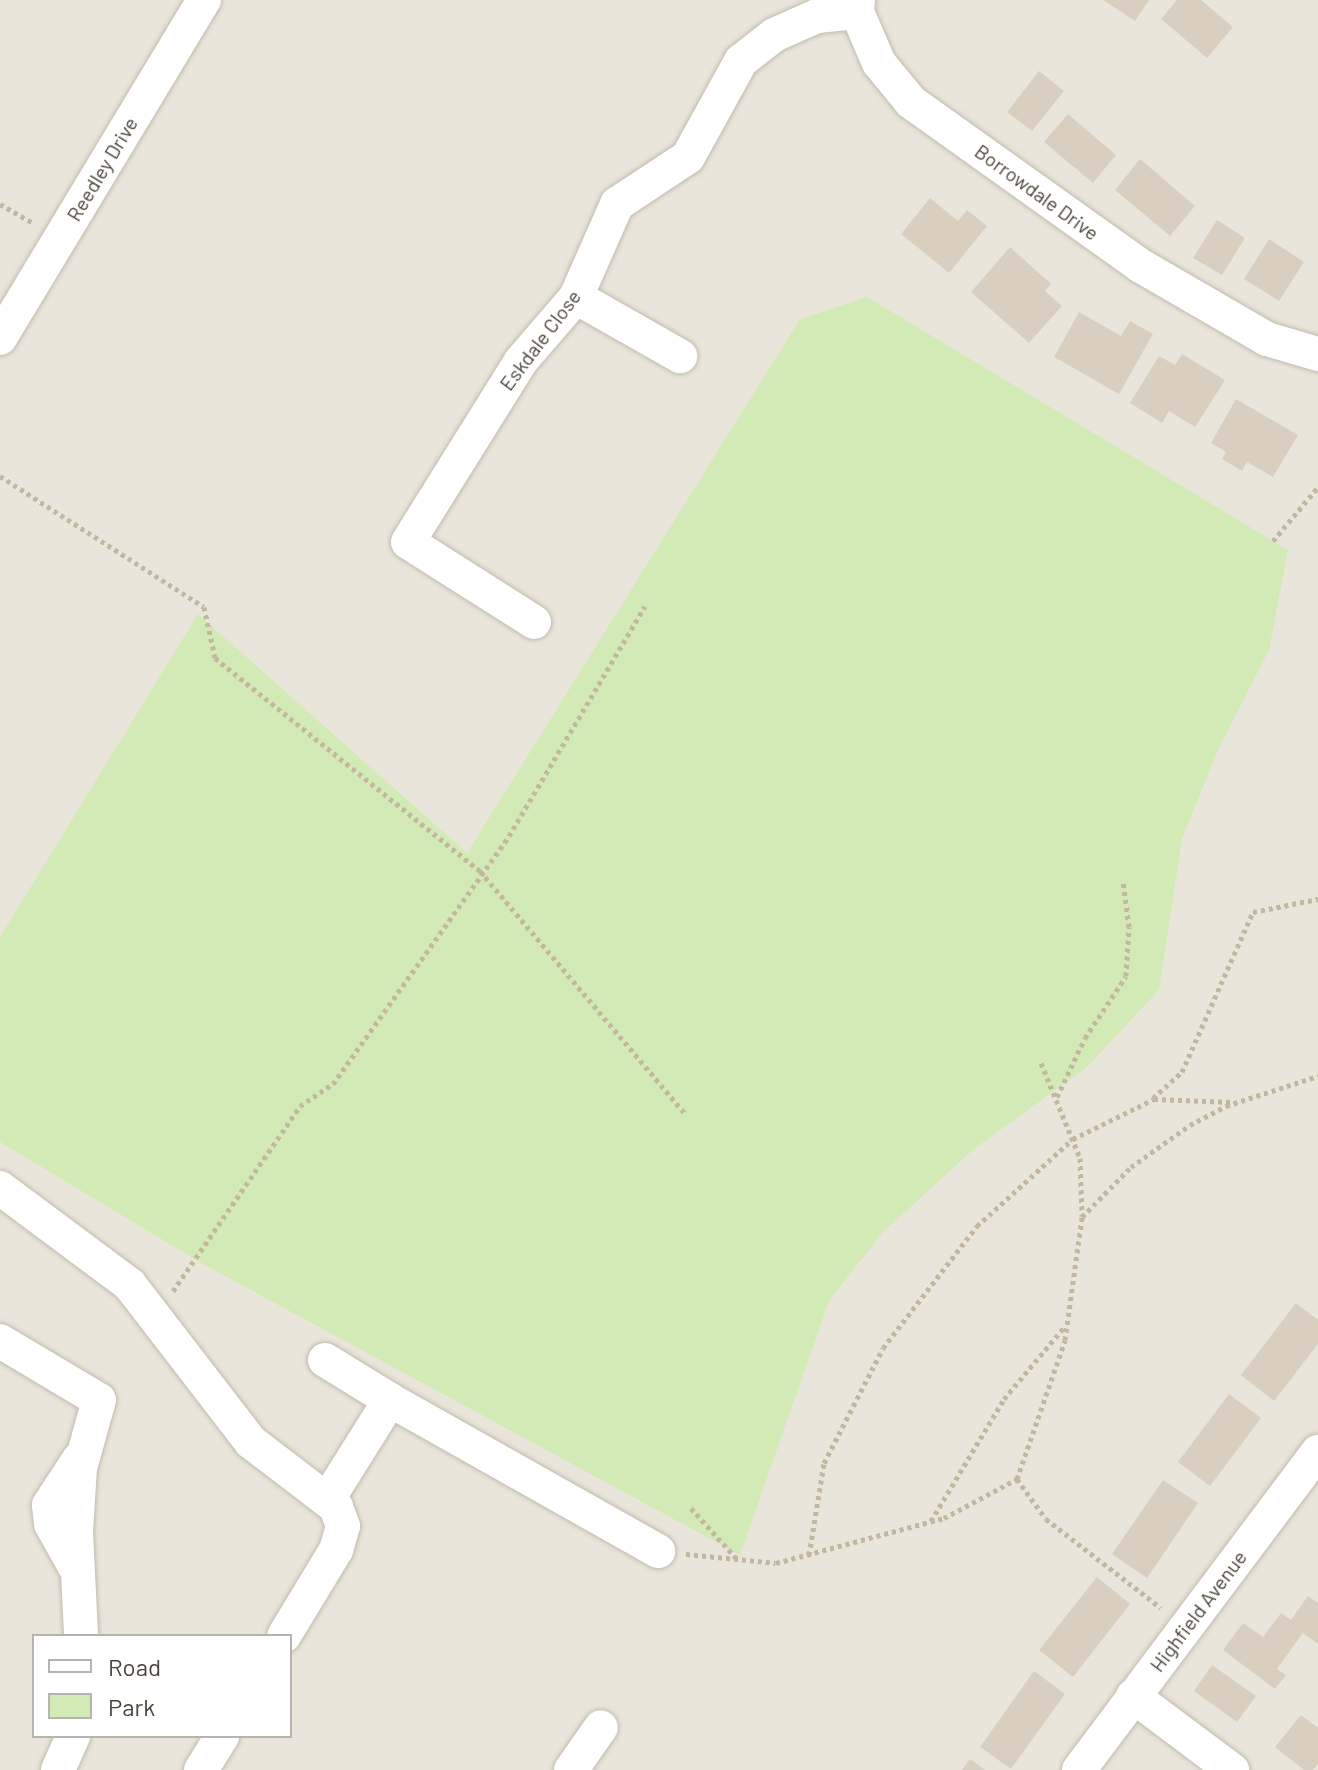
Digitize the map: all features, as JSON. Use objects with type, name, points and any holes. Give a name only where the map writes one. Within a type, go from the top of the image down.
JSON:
[{"type":"street","name":"Reedley Drive","points":[[0,338],[204,0]]},
{"type":"street","name":"Eskdale Close","points":[[534,622],[408,542],[521,361],[576,297],[617,204],[688,157],[741,61],[774,35],[817,16],[857,6]]},
{"type":"street","name":"Borrowdale Drive","points":[[857,6],[879,63],[911,102],[1141,266],[1267,339],[1318,354]]},
{"type":"street","points":[[576,297],[680,356]]},
{"type":"street","points":[[0,1188],[130,1285],[251,1442],[328,1499],[343,1526],[336,1550],[285,1634]]},
{"type":"street","points":[[0,1341],[99,1400],[85,1451],[49,1505],[51,1524],[77,1571],[81,1634]]},
{"type":"street","points":[[325,1360],[658,1551]]},
{"type":"street","points":[[328,1499],[390,1400]]},
{"type":"street","name":"Highfield Avenue","points":[[1079,1770],[1318,1452]]},
{"type":"street","points":[[1133,1696],[1232,1770]]},
{"type":"street","points":[[571,1770],[601,1727]]},
{"type":"street","points":[[58,1770],[72,1738]]},
{"type":"street","points":[[201,1770],[221,1738]]},
{"type":"path","points":[[0,476],[204,607],[215,658],[480,871],[685,1114]]},
{"type":"path","points":[[1273,541],[1318,487]]},
{"type":"path","points":[[154,1318],[300,1106],[333,1084],[480,871],[509,836],[645,606]]},
{"type":"path","points":[[1057,1097],[1085,1038],[1126,976],[1129,927],[1123,881]]},
{"type":"path","points":[[809,1555],[824,1463],[883,1348],[977,1226],[1073,1139],[1149,1102],[1182,1072],[1253,912],[1318,899]]},
{"type":"path","points":[[658,1551],[776,1563],[931,1522],[1017,1479],[1067,1324],[1082,1217],[1080,1158],[1041,1063]]},
{"type":"path","points":[[1082,1217],[1131,1167],[1190,1125],[1237,1102],[1318,1076]]},
{"type":"path","points":[[1149,1102],[1237,1102]]},
{"type":"path","points":[[931,1522],[1004,1399],[1067,1324]]},
{"type":"path","points":[[1017,1479],[1046,1519],[1186,1627]]},
{"type":"path","points":[[691,1508],[738,1559]]},
{"type":"shaded area","points":[[0,0],[1318,0],[1318,1770],[0,1770]]},
{"type":"green space","points":[[867,297],[1288,550],[1269,650],[1218,750],[1182,839],[1159,990],[1087,1067],[974,1149],[883,1232],[829,1301],[740,1555],[203,1264],[0,1142],[0,937],[198,614],[467,853],[800,319]]},
{"type":"building","points":[[1103,0],[1149,0],[1135,21]]},
{"type":"building","points":[[1177,0],[1201,0],[1233,27],[1207,58],[1161,19]]},
{"type":"building","points":[[1039,71],[1064,91],[1032,131],[1007,112]]},
{"type":"building","points":[[1068,114],[1116,155],[1093,183],[1044,142]]},
{"type":"building","points":[[1140,159],[1195,206],[1170,236],[1115,190]]},
{"type":"building","points":[[930,198],[958,221],[967,210],[987,226],[949,273],[901,234]]},
{"type":"building","points":[[1217,220],[1245,238],[1222,275],[1193,258]]},
{"type":"building","points":[[1269,239],[1304,262],[1279,301],[1244,279]]},
{"type":"building","points":[[1010,247],[1051,284],[1045,291],[1062,306],[1029,343],[971,292]]},
{"type":"building","points":[[1079,312],[1121,336],[1130,321],[1153,334],[1119,394],[1054,357]]},
{"type":"building","points":[[1182,354],[1225,380],[1195,427],[1169,411],[1162,423],[1130,403],[1159,356],[1175,365]]},
{"type":"building","points":[[1236,399],[1298,435],[1273,477],[1247,462],[1242,471],[1222,459],[1226,452],[1211,443]]},
{"type":"building","points":[[1296,1303],[1318,1320],[1318,1344],[1274,1401],[1241,1375]]},
{"type":"building","points":[[1229,1394],[1261,1418],[1210,1486],[1178,1462]]},
{"type":"building","points":[[1163,1480],[1198,1503],[1147,1578],[1112,1554]]},
{"type":"building","points":[[1097,1577],[1130,1604],[1073,1677],[1039,1650]]},
{"type":"building","points":[[1308,1596],[1318,1603],[1318,1644],[1303,1633],[1277,1669],[1286,1675],[1275,1689],[1223,1650],[1243,1623],[1263,1637],[1281,1613],[1291,1620]]},
{"type":"building","points":[[1212,1665],[1256,1696],[1237,1722],[1194,1691]]},
{"type":"building","points":[[1034,1671],[1065,1694],[1011,1769],[980,1747]]},
{"type":"building","points":[[1301,1715],[1318,1728],[1318,1764],[1313,1770],[1304,1770],[1275,1747]]},
{"type":"building","points":[[970,1759],[985,1770],[962,1770]]}]
